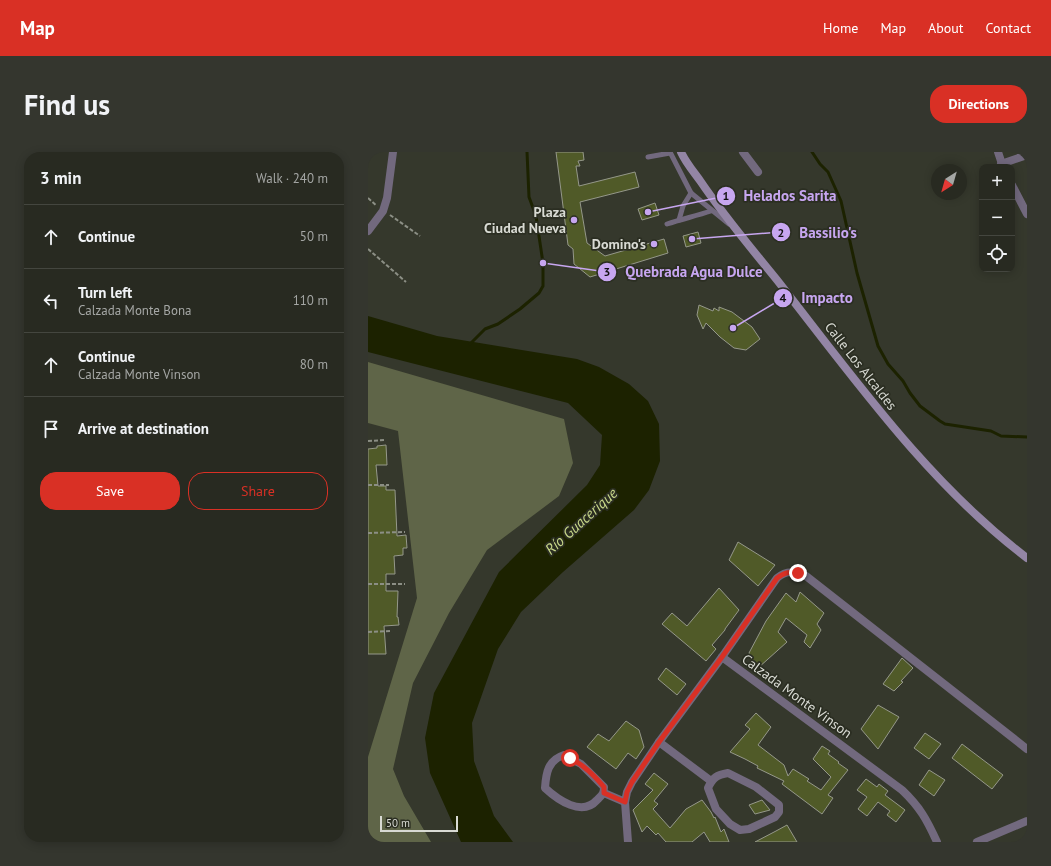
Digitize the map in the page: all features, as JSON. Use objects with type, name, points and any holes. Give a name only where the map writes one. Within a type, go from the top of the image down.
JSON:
[{"type":"main road","name":"Calle Los Alcaldes","points":[[681,152],[708,193],[902,438],[951,492],[1027,558]]},
{"type":"street","points":[[368,231],[383,211],[387,198],[393,152]]},
{"type":"street","points":[[743,152],[758,172]]},
{"type":"street","points":[[998,152],[1002,164]]},
{"type":"street","points":[[1004,164],[1027,155]]},
{"type":"street","points":[[1015,191],[1027,214]]},
{"type":"street","name":"Calzada Monte Vinson","points":[[937,842],[927,821],[915,802],[902,790],[722,657],[777,578],[790,571],[806,576],[1027,749]]},
{"type":"street","points":[[628,842],[625,802],[627,792],[632,782],[659,742],[722,657]]},
{"type":"street","points":[[659,742],[711,781]]},
{"type":"street","points":[[564,755],[581,764],[594,776],[604,787],[604,793],[594,804],[582,807],[566,803],[555,797],[545,788],[549,767],[554,759],[564,755]]},
{"type":"street","points":[[728,773],[756,787],[779,805],[779,812],[775,817],[749,829],[740,830],[730,824],[716,809],[708,788],[711,781],[718,775],[728,773]]},
{"type":"street","points":[[604,793],[625,802]]},
{"type":"street","points":[[977,842],[1027,821]]},
{"type":"lane","points":[[648,158],[670,152],[691,193],[736,229]]},
{"type":"lane","points":[[679,220],[683,206],[691,193]]},
{"type":"lane","points":[[667,224],[693,218],[711,210]]},
{"type":"path","points":[[368,198],[383,211],[420,236]]},
{"type":"path","points":[[368,249],[406,282]]},
{"type":"path","points":[[368,441],[386,440]]},
{"type":"path","points":[[368,485],[389,485]]},
{"type":"path","points":[[368,533],[405,532]]},
{"type":"path","points":[[368,584],[405,584]]},
{"type":"path","points":[[368,632],[392,631]]},
{"type":"shaded area","points":[[368,362],[564,419],[573,463],[559,496],[487,550],[449,613],[413,683],[393,769],[404,796],[431,842],[368,842],[368,757],[417,598],[398,431],[368,423]]},
{"type":"water","name":"Río Guacerique","points":[[368,316],[437,336],[577,359],[599,367],[629,384],[648,401],[659,424],[660,461],[649,490],[634,510],[563,572],[521,612],[498,649],[472,723],[474,761],[494,816],[513,842],[461,842],[430,773],[425,738],[434,693],[499,572],[587,485],[600,465],[602,435],[568,403],[368,352]]},
{"type":"building","name":"Plaza Ciudad Nueva","points":[[556,152],[583,152],[584,160],[578,161],[580,166],[576,166],[579,186],[635,172],[639,187],[580,202],[587,243],[605,256],[664,239],[668,253],[590,277],[574,264],[573,249],[568,245]]},
{"type":"building","points":[[655,203],[659,215],[642,220],[638,209]]},
{"type":"building","points":[[698,232],[701,243],[686,247],[683,236]]},
{"type":"building","points":[[699,305],[713,311],[714,308],[719,311],[719,307],[732,312],[752,327],[760,339],[746,350],[734,348],[706,323],[703,329],[697,315]]},
{"type":"building","points":[[386,445],[387,465],[376,465],[378,486],[386,486],[386,490],[395,490],[397,536],[406,535],[407,548],[403,548],[403,555],[394,556],[395,574],[386,574],[386,591],[398,591],[397,617],[399,625],[384,626],[386,654],[368,654],[368,449]]},
{"type":"building","points":[[738,542],[775,565],[758,586],[729,560]]},
{"type":"building","points":[[719,588],[739,610],[712,645],[716,649],[706,661],[662,624],[672,613],[687,626]]},
{"type":"building","points":[[800,592],[824,613],[817,624],[821,630],[810,648],[804,642],[807,635],[786,618],[778,632],[787,642],[758,668],[751,661],[749,653],[766,621],[786,593],[796,602]]},
{"type":"building","points":[[902,658],[913,668],[901,681],[903,682],[894,691],[883,684]]},
{"type":"building","points":[[666,668],[686,684],[677,695],[658,679]]},
{"type":"building","points":[[878,705],[899,717],[878,749],[861,729]]},
{"type":"building","points":[[756,713],[771,727],[758,745],[784,765],[788,776],[793,769],[809,779],[807,781],[821,790],[831,777],[813,759],[822,746],[830,751],[828,754],[848,770],[828,795],[833,798],[822,814],[782,784],[784,781],[757,768],[758,766],[730,752],[750,729],[745,725]]},
{"type":"building","points":[[626,721],[639,730],[644,747],[636,759],[628,753],[616,769],[587,747],[598,734],[609,741]]},
{"type":"building","points":[[925,733],[941,744],[929,759],[914,748]]},
{"type":"building","points":[[962,744],[1003,775],[992,789],[952,758]]},
{"type":"building","points":[[929,770],[945,780],[934,796],[919,785]]},
{"type":"building","points":[[654,773],[668,784],[654,801],[658,804],[653,809],[670,828],[686,809],[702,800],[714,818],[715,817],[721,832],[724,829],[729,842],[710,842],[704,832],[692,842],[666,842],[658,833],[656,835],[647,826],[642,832],[633,810],[653,790],[645,784]]},
{"type":"building","points":[[866,779],[877,787],[879,784],[888,791],[885,795],[905,810],[896,822],[887,815],[890,811],[878,802],[867,816],[858,809],[867,797],[857,790]]},
{"type":"building","points":[[762,800],[770,810],[755,814],[749,805]]},
{"type":"building","points":[[787,825],[797,842],[755,842],[776,831]]},
{"type":"waterway","points":[[470,344],[485,329],[498,324],[520,309],[539,293],[543,286],[543,263],[536,216],[529,197],[527,152]]},
{"type":"waterway","points":[[812,152],[820,164],[828,172],[841,201],[857,273],[878,346],[888,364],[903,381],[920,406],[945,424],[991,431],[1001,436],[1027,437]]},
{"type":"place","name":"Helados Sarita","points":[[648,212]]},
{"type":"place","name":"Plaza Ciudad Nueva","points":[[574,220]]},
{"type":"place","name":"Bassilio's","points":[[692,239]]},
{"type":"place","name":"Domino's","points":[[654,244]]},
{"type":"place","name":"Quebrada Agua Dulce","points":[[543,263]]},
{"type":"place","name":"Impacto","points":[[733,328]]},
{"type":"route","points":[[570,758],[581,764],[594,776],[604,787],[604,793],[625,802],[627,792],[632,782],[659,742],[722,657],[777,578],[790,571],[798,573]]}]
